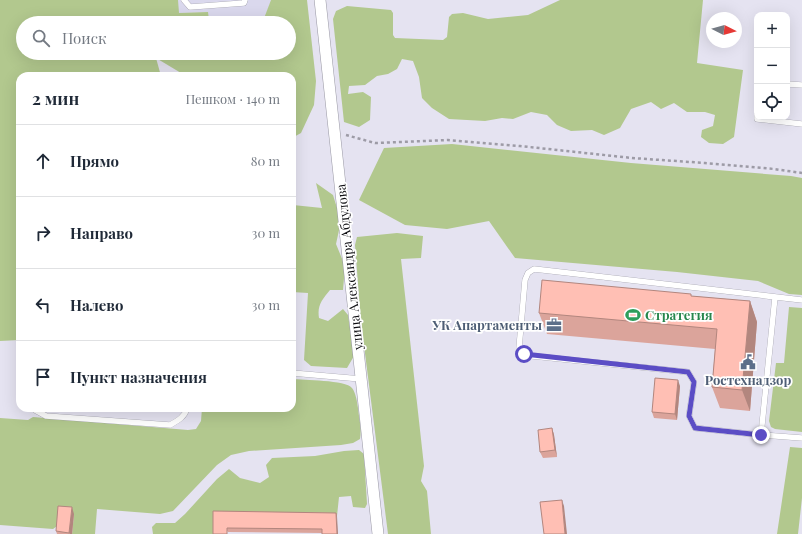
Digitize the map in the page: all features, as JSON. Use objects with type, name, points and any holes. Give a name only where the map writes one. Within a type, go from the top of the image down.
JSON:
[{"type":"street","name":"улица Александра Абдулова","points":[[320,0],[378,534]]},
{"type":"lane","points":[[184,0],[190,7],[244,3],[245,0]]},
{"type":"lane","points":[[790,84],[802,85]]},
{"type":"lane","points":[[756,120],[802,124]]},
{"type":"lane","points":[[802,300],[534,269],[528,273],[525,280],[519,348],[524,354],[688,372],[694,382],[689,416],[695,428],[802,438]]},
{"type":"lane","points":[[761,435],[775,297]]},
{"type":"lane","points":[[296,373],[361,379]]},
{"type":"lane","points":[[39,412],[46,416],[170,425],[178,421],[185,412]]},
{"type":"path","points":[[334,131],[375,143],[448,140],[632,158],[774,169],[802,173]]},
{"type":"shaded area","points":[[127,0],[271,0],[266,16],[209,16],[208,12],[179,13]]},
{"type":"green space","points":[[0,0],[178,0],[179,13],[208,12],[209,16],[16,16],[16,60],[157,60],[160,72],[16,72],[16,340],[0,341]]},
{"type":"green space","points":[[271,0],[307,0],[316,81],[314,105],[301,133],[296,136],[296,72],[179,72],[159,60],[296,60],[296,16],[265,16]]},
{"type":"green space","points":[[560,0],[703,0],[697,63],[743,70],[734,137],[723,144],[709,143],[701,137],[702,130],[713,126],[715,115],[705,112],[687,112],[674,103],[661,109],[651,102],[631,109],[620,128],[604,135],[592,130],[571,131],[557,125],[547,115],[531,112],[513,119],[502,118],[485,121],[449,119],[432,108],[422,98],[419,77],[413,61],[402,59],[397,69],[388,74],[377,76],[365,85],[349,86],[348,94],[363,92],[371,97],[370,120],[359,127],[344,122],[333,19],[336,11],[347,6],[391,10],[393,13],[393,35],[395,38],[443,40],[447,37],[449,17],[452,14],[463,13],[488,19],[528,15]]},
{"type":"green space","points":[[452,144],[631,163],[802,178],[802,295],[789,294],[758,281],[677,272],[515,258],[489,221],[447,229],[405,225],[359,200],[384,148]]},
{"type":"green space","points":[[316,183],[333,195],[341,221],[336,244],[345,266],[343,290],[330,290],[319,306],[319,318],[328,321],[343,309],[348,315],[354,356],[347,368],[311,366],[304,360],[308,293],[296,292],[296,205],[322,208]]},
{"type":"green space","points":[[397,233],[423,236],[421,258],[401,259],[424,466],[421,481],[427,491],[431,534],[388,534],[361,322],[355,245],[357,237]]},
{"type":"green space","points":[[789,307],[802,308],[802,432],[775,429],[771,427],[769,421],[776,363],[784,363]]},
{"type":"green space","points":[[296,379],[314,380],[342,383],[352,388],[358,408],[361,435],[360,439],[353,443],[341,445],[249,451],[231,455],[217,465],[173,511],[160,514],[97,509],[95,534],[72,534],[74,514],[53,529],[0,525],[0,418],[28,420],[33,417],[188,430],[196,429],[201,421],[202,412],[296,412]]},
{"type":"green space","points":[[790,447],[802,448],[802,498],[798,534],[777,534]]},
{"type":"green space","points":[[359,450],[364,454],[367,504],[365,508],[353,507],[351,496],[339,497],[337,516],[214,514],[214,534],[153,534],[152,527],[156,523],[175,523],[217,479],[229,469],[240,478],[260,483],[269,477],[266,465],[272,458],[315,456]]},
{"type":"building","points":[[542,280],[750,301],[742,390],[712,387],[717,329],[539,313]]},
{"type":"building","points":[[655,378],[678,380],[675,414],[652,412]]},
{"type":"building","points":[[552,428],[555,450],[540,452],[538,430]]},
{"type":"building","points":[[562,500],[565,534],[544,534],[540,502]]},
{"type":"building","points":[[58,506],[72,507],[69,533],[56,531]]},
{"type":"building","points":[[213,511],[336,513],[337,534],[322,534],[322,529],[227,528],[227,534],[213,534]]},
{"type":"place","name":"Стратегия","points":[[633,315]]},
{"type":"place","name":"УК Апартаменты","points":[[554,325]]},
{"type":"place","name":"Ростехнадзор","points":[[748,362]]},
{"type":"route","points":[[524,354],[688,372],[694,382],[689,416],[695,428],[761,435]]}]
